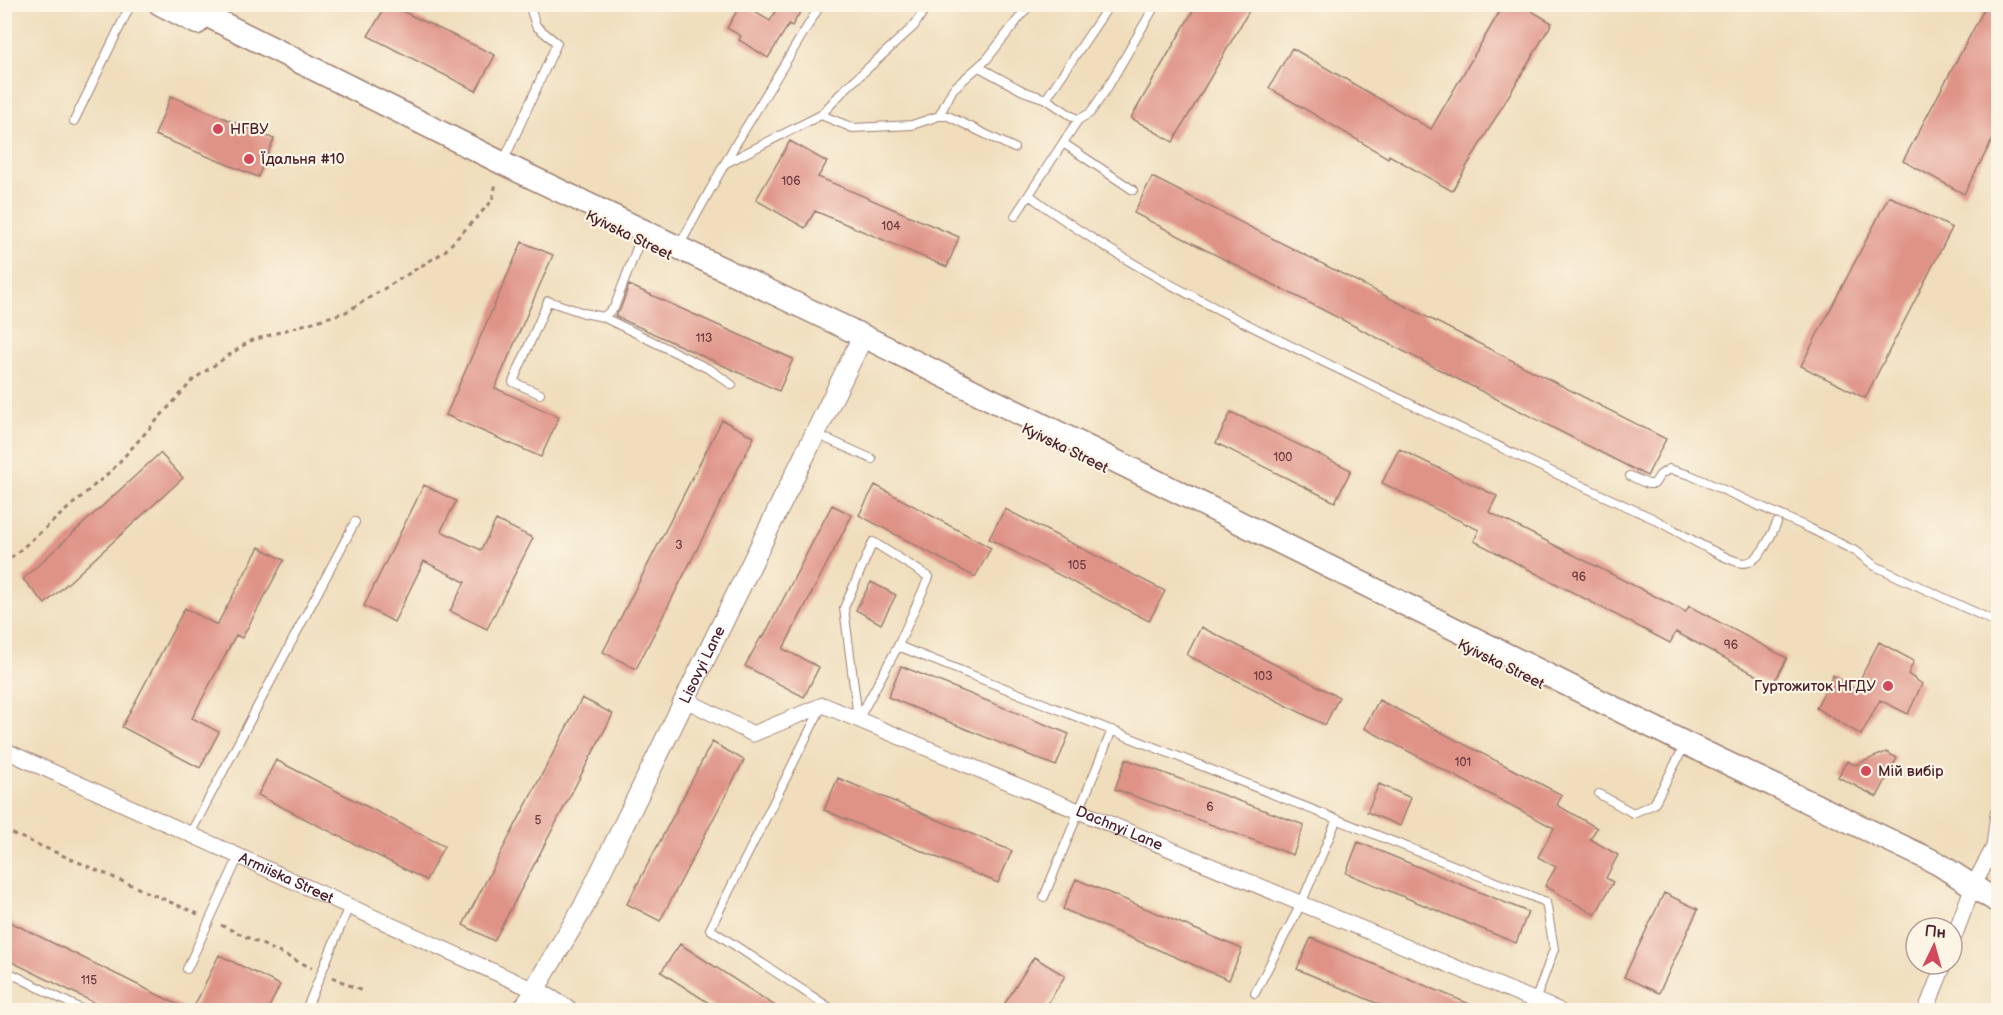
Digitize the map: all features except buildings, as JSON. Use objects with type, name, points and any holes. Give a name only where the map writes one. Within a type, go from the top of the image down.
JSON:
[{"type":"main road","name":"Kyivska Street","points":[[160,4],[500,168],[679,247],[861,341],[1683,748],[1937,863],[1998,902]]},
{"type":"main road","name":"Kyivska Street","points":[[184,4],[640,240],[861,341]]},
{"type":"street","name":"Lisovyi Lane","points":[[534,990],[583,908],[861,341]]},
{"type":"street","points":[[684,699],[753,734],[823,705]]},
{"type":"street","name":"Dachnyi Lane","points":[[823,705],[1558,1011]]},
{"type":"street","name":"Armiiska Street","points":[[4,750],[534,990],[567,1011]]},
{"type":"street","points":[[1962,916],[1973,886],[1994,847],[1998,814]]},
{"type":"street","points":[[1926,1011],[1939,976]]},
{"type":"street","points":[[519,1011],[534,990]]},
{"type":"lane","points":[[74,121],[131,4]]},
{"type":"lane","points":[[500,168],[557,43],[536,26],[529,4]]},
{"type":"lane","points":[[679,247],[724,164],[821,4]]},
{"type":"lane","points":[[724,164],[821,115],[844,90],[914,26],[928,4]]},
{"type":"lane","points":[[939,116],[954,89],[987,59],[1030,4]]},
{"type":"lane","points":[[1046,99],[1110,4]]},
{"type":"lane","points":[[1016,216],[1078,120],[1090,113],[1106,90],[1156,4]]},
{"type":"lane","points":[[978,67],[1023,91],[1046,99],[1078,120]]},
{"type":"lane","points":[[821,115],[853,128],[912,125],[939,116],[948,116],[1014,148]]},
{"type":"lane","points":[[1063,143],[1134,190]]},
{"type":"lane","points":[[1029,195],[1113,250],[1249,326],[1516,456],[1670,527],[1730,560],[1743,563],[1751,561],[1760,552],[1777,523]]},
{"type":"lane","points":[[603,317],[614,308],[640,240]]},
{"type":"lane","points":[[540,394],[513,382],[548,301],[603,317],[711,370],[732,385]]},
{"type":"lane","points":[[815,433],[872,459]]},
{"type":"lane","points":[[1630,476],[1648,484],[1654,484],[1669,469],[1690,475],[1809,528],[1857,552],[1875,566],[1998,623]]},
{"type":"lane","points":[[190,834],[355,522]]},
{"type":"lane","points":[[873,542],[930,577],[898,646],[858,720],[844,608],[873,542]]},
{"type":"lane","points":[[898,646],[1546,902],[1554,949],[1534,1001]]},
{"type":"lane","points":[[823,705],[710,929],[833,1011]]},
{"type":"lane","points":[[1044,897],[1112,730]]},
{"type":"lane","points":[[1599,794],[1633,813],[1654,804],[1683,748]]},
{"type":"lane","points":[[1255,993],[1301,904],[1337,819]]},
{"type":"lane","points":[[187,969],[239,856]]},
{"type":"lane","points":[[306,1011],[349,906]]},
{"type":"lane","points":[[4,970],[74,1009],[83,1011]]},
{"type":"path","points":[[4,564],[112,470],[194,379],[250,340],[346,312],[444,252],[492,201],[500,168]]},
{"type":"path","points":[[4,830],[210,919],[364,992]]},
{"type":"place","name":"НГВУ","points":[[218,129]]},
{"type":"place","name":"Їдальня #10","points":[[249,159]]},
{"type":"place","name":"Гуртожиток НГДУ","points":[[1888,686]]},
{"type":"place","name":"Мій вибір","points":[[1866,771]]}]
